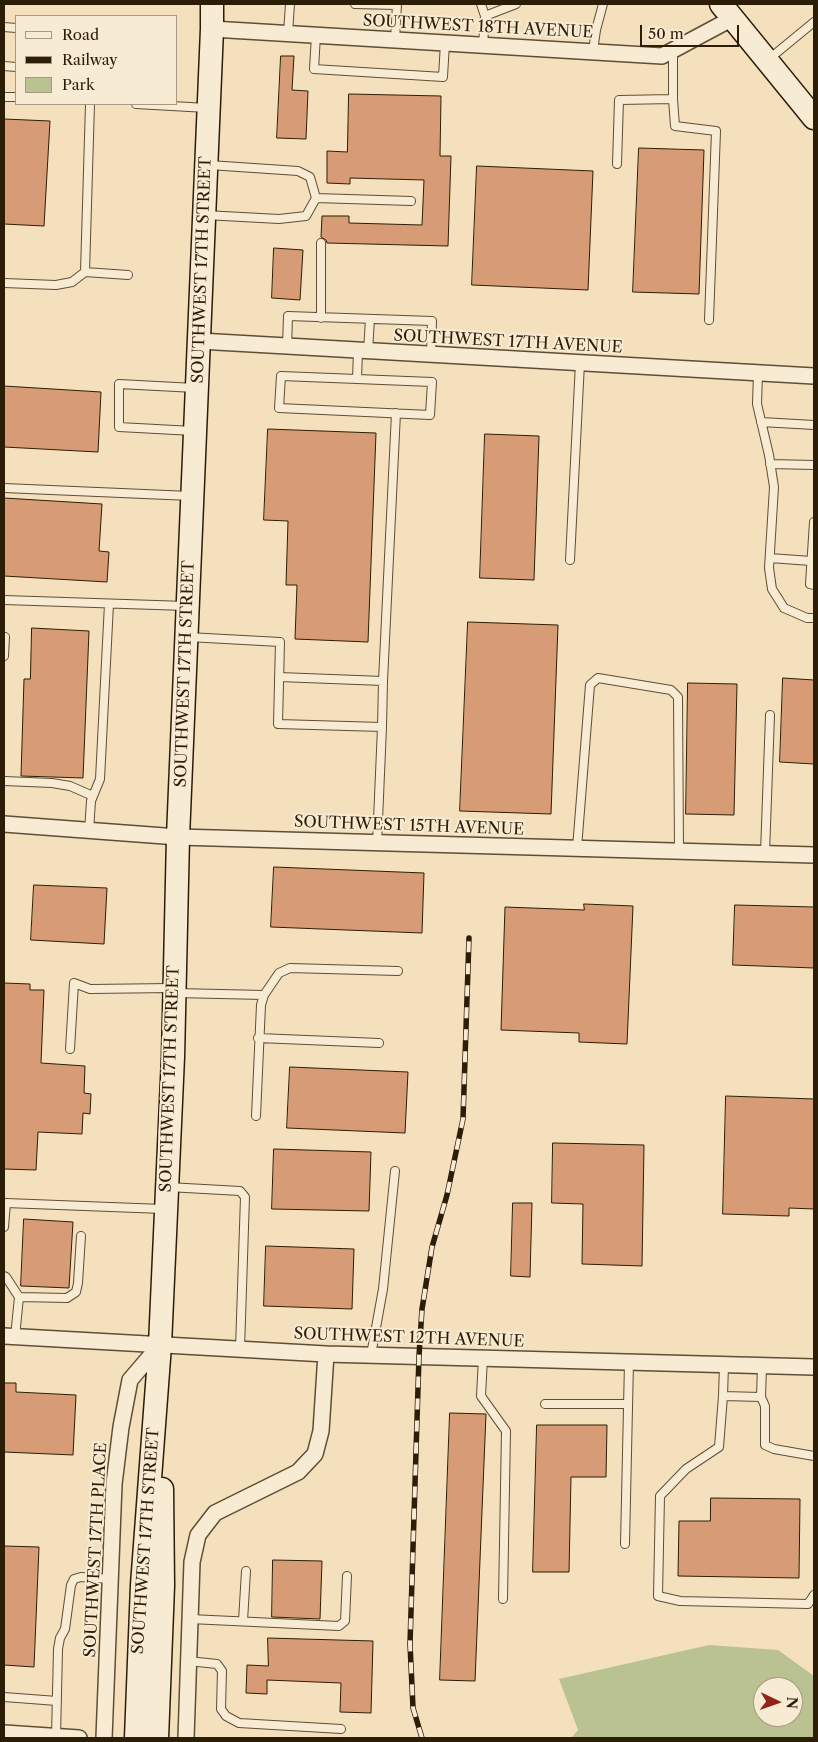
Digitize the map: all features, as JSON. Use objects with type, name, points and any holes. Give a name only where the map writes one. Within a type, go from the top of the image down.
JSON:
[{"type":"main road","name":"SOUTHWEST 17TH STREET","points":[[136,1738],[142,1585],[160,1345],[178,837],[207,165],[212,4]]},
{"type":"main road","points":[[727,11],[767,60],[812,110]]},
{"type":"main road","name":"SOUTHWEST 17TH STREET","points":[[158,1738],[163,1586],[160,1345]]},
{"type":"street","name":"SOUTHWEST 18TH AVENUE","points":[[212,29],[662,56],[727,11]]},
{"type":"street","name":"SOUTHWEST 17TH AVENUE","points":[[199,341],[814,376]]},
{"type":"street","name":"SOUTHWEST 15TH AVENUE","points":[[4,824],[178,837],[814,855]]},
{"type":"street","name":"SOUTHWEST 12TH AVENUE","points":[[9,1336],[326,1354],[814,1367]]},
{"type":"street","name":"SOUTHWEST 17TH PLACE","points":[[104,1738],[114,1484],[121,1427],[130,1380],[160,1345]]},
{"type":"street","points":[[186,1738],[192,1562],[198,1535],[215,1513],[298,1472],[315,1454],[321,1431],[326,1354]]},
{"type":"street","points":[[4,1733],[79,1738]]},
{"type":"lane","points":[[288,33],[290,4]]},
{"type":"lane","points":[[355,4],[397,4],[395,40]]},
{"type":"lane","points":[[480,4],[485,16],[483,45]]},
{"type":"lane","points":[[485,16],[516,4]]},
{"type":"lane","points":[[593,51],[603,4]]},
{"type":"lane","points":[[767,60],[814,22]]},
{"type":"lane","points":[[316,35],[314,69],[344,71],[443,77],[445,43]]},
{"type":"lane","points":[[673,50],[673,99],[676,126],[716,131],[709,320]]},
{"type":"lane","points":[[617,164],[619,100],[673,99]]},
{"type":"lane","points":[[85,272],[90,105]]},
{"type":"lane","points":[[154,105],[209,108]]},
{"type":"lane","points":[[204,215],[279,219],[306,216],[316,198],[310,177],[298,171],[207,165]]},
{"type":"lane","points":[[316,198],[411,201]]},
{"type":"lane","points":[[321,243],[321,318]]},
{"type":"lane","points":[[4,283],[56,285],[72,282],[85,272],[128,275]]},
{"type":"lane","points":[[287,346],[288,316],[432,322],[431,355]]},
{"type":"lane","points":[[357,380],[370,319]]},
{"type":"lane","points":[[570,560],[580,363]]},
{"type":"lane","points":[[758,373],[757,404],[774,487],[769,568],[772,589],[784,608],[807,618],[814,618]]},
{"type":"lane","points":[[281,376],[357,380],[432,382],[430,415],[279,408],[281,376]]},
{"type":"lane","points":[[195,431],[119,427],[120,384],[197,388]]},
{"type":"lane","points":[[377,843],[396,414]]},
{"type":"lane","points":[[761,422],[814,425]]},
{"type":"lane","points":[[770,464],[814,466]]},
{"type":"lane","points":[[4,488],[192,496]]},
{"type":"lane","points":[[814,522],[810,584],[814,585]]},
{"type":"lane","points":[[770,558],[811,561]]},
{"type":"lane","points":[[4,600],[188,606]]},
{"type":"lane","points":[[89,831],[91,801],[100,779],[103,752],[109,604]]},
{"type":"lane","points":[[4,656],[5,637]]},
{"type":"lane","points":[[186,637],[280,642],[278,724],[382,727]]},
{"type":"lane","points":[[279,677],[383,681]]},
{"type":"lane","points":[[577,848],[590,685],[598,678],[671,690],[678,697],[679,851]]},
{"type":"lane","points":[[765,853],[770,715]]},
{"type":"lane","points":[[4,781],[52,783],[70,786],[93,796]]},
{"type":"lane","points":[[256,1116],[258,1038],[261,1005],[264,995],[279,973],[290,968],[398,971]]},
{"type":"lane","points":[[70,1049],[74,982],[90,989],[174,990],[264,995]]},
{"type":"lane","points":[[258,1038],[379,1043]]},
{"type":"lane","points":[[371,1355],[383,1289],[395,1172]]},
{"type":"lane","points":[[166,1187],[240,1191],[245,1197],[240,1349]]},
{"type":"lane","points":[[4,1227],[6,1203],[165,1209]]},
{"type":"lane","points":[[19,1297],[67,1298],[76,1292],[81,1236]]},
{"type":"lane","points":[[4,1276],[19,1297],[9,1336]]},
{"type":"lane","points":[[483,1358],[482,1396],[506,1431],[503,1599]]},
{"type":"lane","points":[[624,1544],[629,1362]]},
{"type":"lane","points":[[724,1365],[718,1448],[686,1469],[660,1496],[658,1596],[680,1601],[808,1604],[814,1595]]},
{"type":"lane","points":[[762,1366],[761,1397],[765,1406],[765,1444],[774,1449],[814,1456]]},
{"type":"lane","points":[[723,1396],[761,1397]]},
{"type":"lane","points":[[545,1404],[628,1404]]},
{"type":"lane","points":[[243,1621],[246,1571]]},
{"type":"lane","points":[[190,1619],[339,1626],[345,1621],[347,1576]]},
{"type":"lane","points":[[56,1737],[58,1649],[67,1620],[71,1585],[74,1579],[81,1577],[110,1579]]},
{"type":"lane","points":[[188,1661],[217,1664],[222,1672],[221,1709],[226,1716],[239,1723],[341,1729]]},
{"type":"lane","points":[[4,1697],[57,1701]]},
{"type":"green space","points":[[709,1645],[778,1650],[814,1676],[814,1738],[571,1738],[578,1730],[559,1679]]},
{"type":"building","points":[[281,56],[294,56],[292,90],[308,91],[306,139],[277,138]]},
{"type":"building","points":[[349,94],[441,96],[440,156],[451,156],[448,246],[327,243],[321,237],[322,216],[349,216],[349,223],[422,225],[424,180],[350,178],[350,184],[327,183],[327,151],[347,152]]},
{"type":"building","points":[[4,119],[50,121],[44,226],[4,224]]},
{"type":"building","points":[[639,148],[704,150],[699,294],[633,292]]},
{"type":"building","points":[[477,166],[593,171],[588,290],[472,285]]},
{"type":"building","points":[[274,248],[303,250],[300,300],[272,298]]},
{"type":"building","points":[[4,386],[101,392],[98,452],[4,447]]},
{"type":"building","points":[[268,429],[376,433],[368,642],[295,639],[297,585],[286,585],[288,521],[264,520]]},
{"type":"building","points":[[485,434],[539,436],[534,580],[480,578]]},
{"type":"building","points":[[4,498],[102,504],[99,551],[109,552],[107,582],[4,576]]},
{"type":"building","points":[[468,622],[558,625],[551,814],[460,811]]},
{"type":"building","points":[[32,628],[89,631],[83,778],[21,776],[24,679],[30,679]]},
{"type":"building","points":[[783,678],[814,680],[814,764],[780,762]]},
{"type":"building","points":[[688,683],[737,684],[734,815],[686,814]]},
{"type":"building","points":[[274,867],[424,873],[422,933],[271,927]]},
{"type":"building","points":[[34,885],[107,888],[104,944],[31,940]]},
{"type":"building","points":[[584,904],[633,906],[627,1044],[579,1042],[579,1033],[501,1030],[505,907],[584,910]]},
{"type":"building","points":[[735,905],[814,907],[814,968],[733,965]]},
{"type":"building","points":[[4,983],[30,984],[30,990],[44,990],[41,1063],[85,1066],[84,1093],[91,1094],[90,1114],[83,1113],[82,1134],[38,1132],[36,1170],[4,1169]]},
{"type":"building","points":[[290,1067],[408,1072],[405,1133],[287,1128]]},
{"type":"building","points":[[726,1096],[814,1099],[814,1209],[789,1208],[789,1216],[723,1214]]},
{"type":"building","points":[[553,1143],[644,1145],[642,1266],[582,1264],[583,1204],[552,1203]]},
{"type":"building","points":[[274,1149],[371,1152],[369,1211],[272,1209]]},
{"type":"building","points":[[513,1203],[532,1203],[530,1277],[511,1276]]},
{"type":"building","points":[[24,1219],[73,1222],[69,1288],[21,1286]]},
{"type":"building","points":[[266,1246],[354,1249],[352,1309],[264,1306]]},
{"type":"building","points":[[4,1383],[16,1383],[16,1392],[76,1395],[73,1455],[4,1452]]},
{"type":"building","points":[[450,1413],[486,1414],[475,1681],[440,1680]]},
{"type":"building","points":[[537,1425],[607,1425],[606,1477],[571,1477],[569,1572],[533,1572]]},
{"type":"building","points":[[711,1498],[800,1499],[799,1578],[678,1576],[679,1521],[710,1521]]},
{"type":"building","points":[[4,1546],[39,1547],[34,1667],[4,1665]]},
{"type":"building","points":[[273,1560],[322,1561],[320,1619],[272,1617]]},
{"type":"building","points":[[268,1638],[373,1641],[371,1713],[340,1712],[341,1683],[267,1680],[267,1694],[246,1693],[247,1665],[268,1666]]},
{"type":"railway","points":[[422,1738],[413,1708],[410,1644],[419,1356],[422,1309],[432,1247],[447,1195],[463,1119],[469,938]]}]
